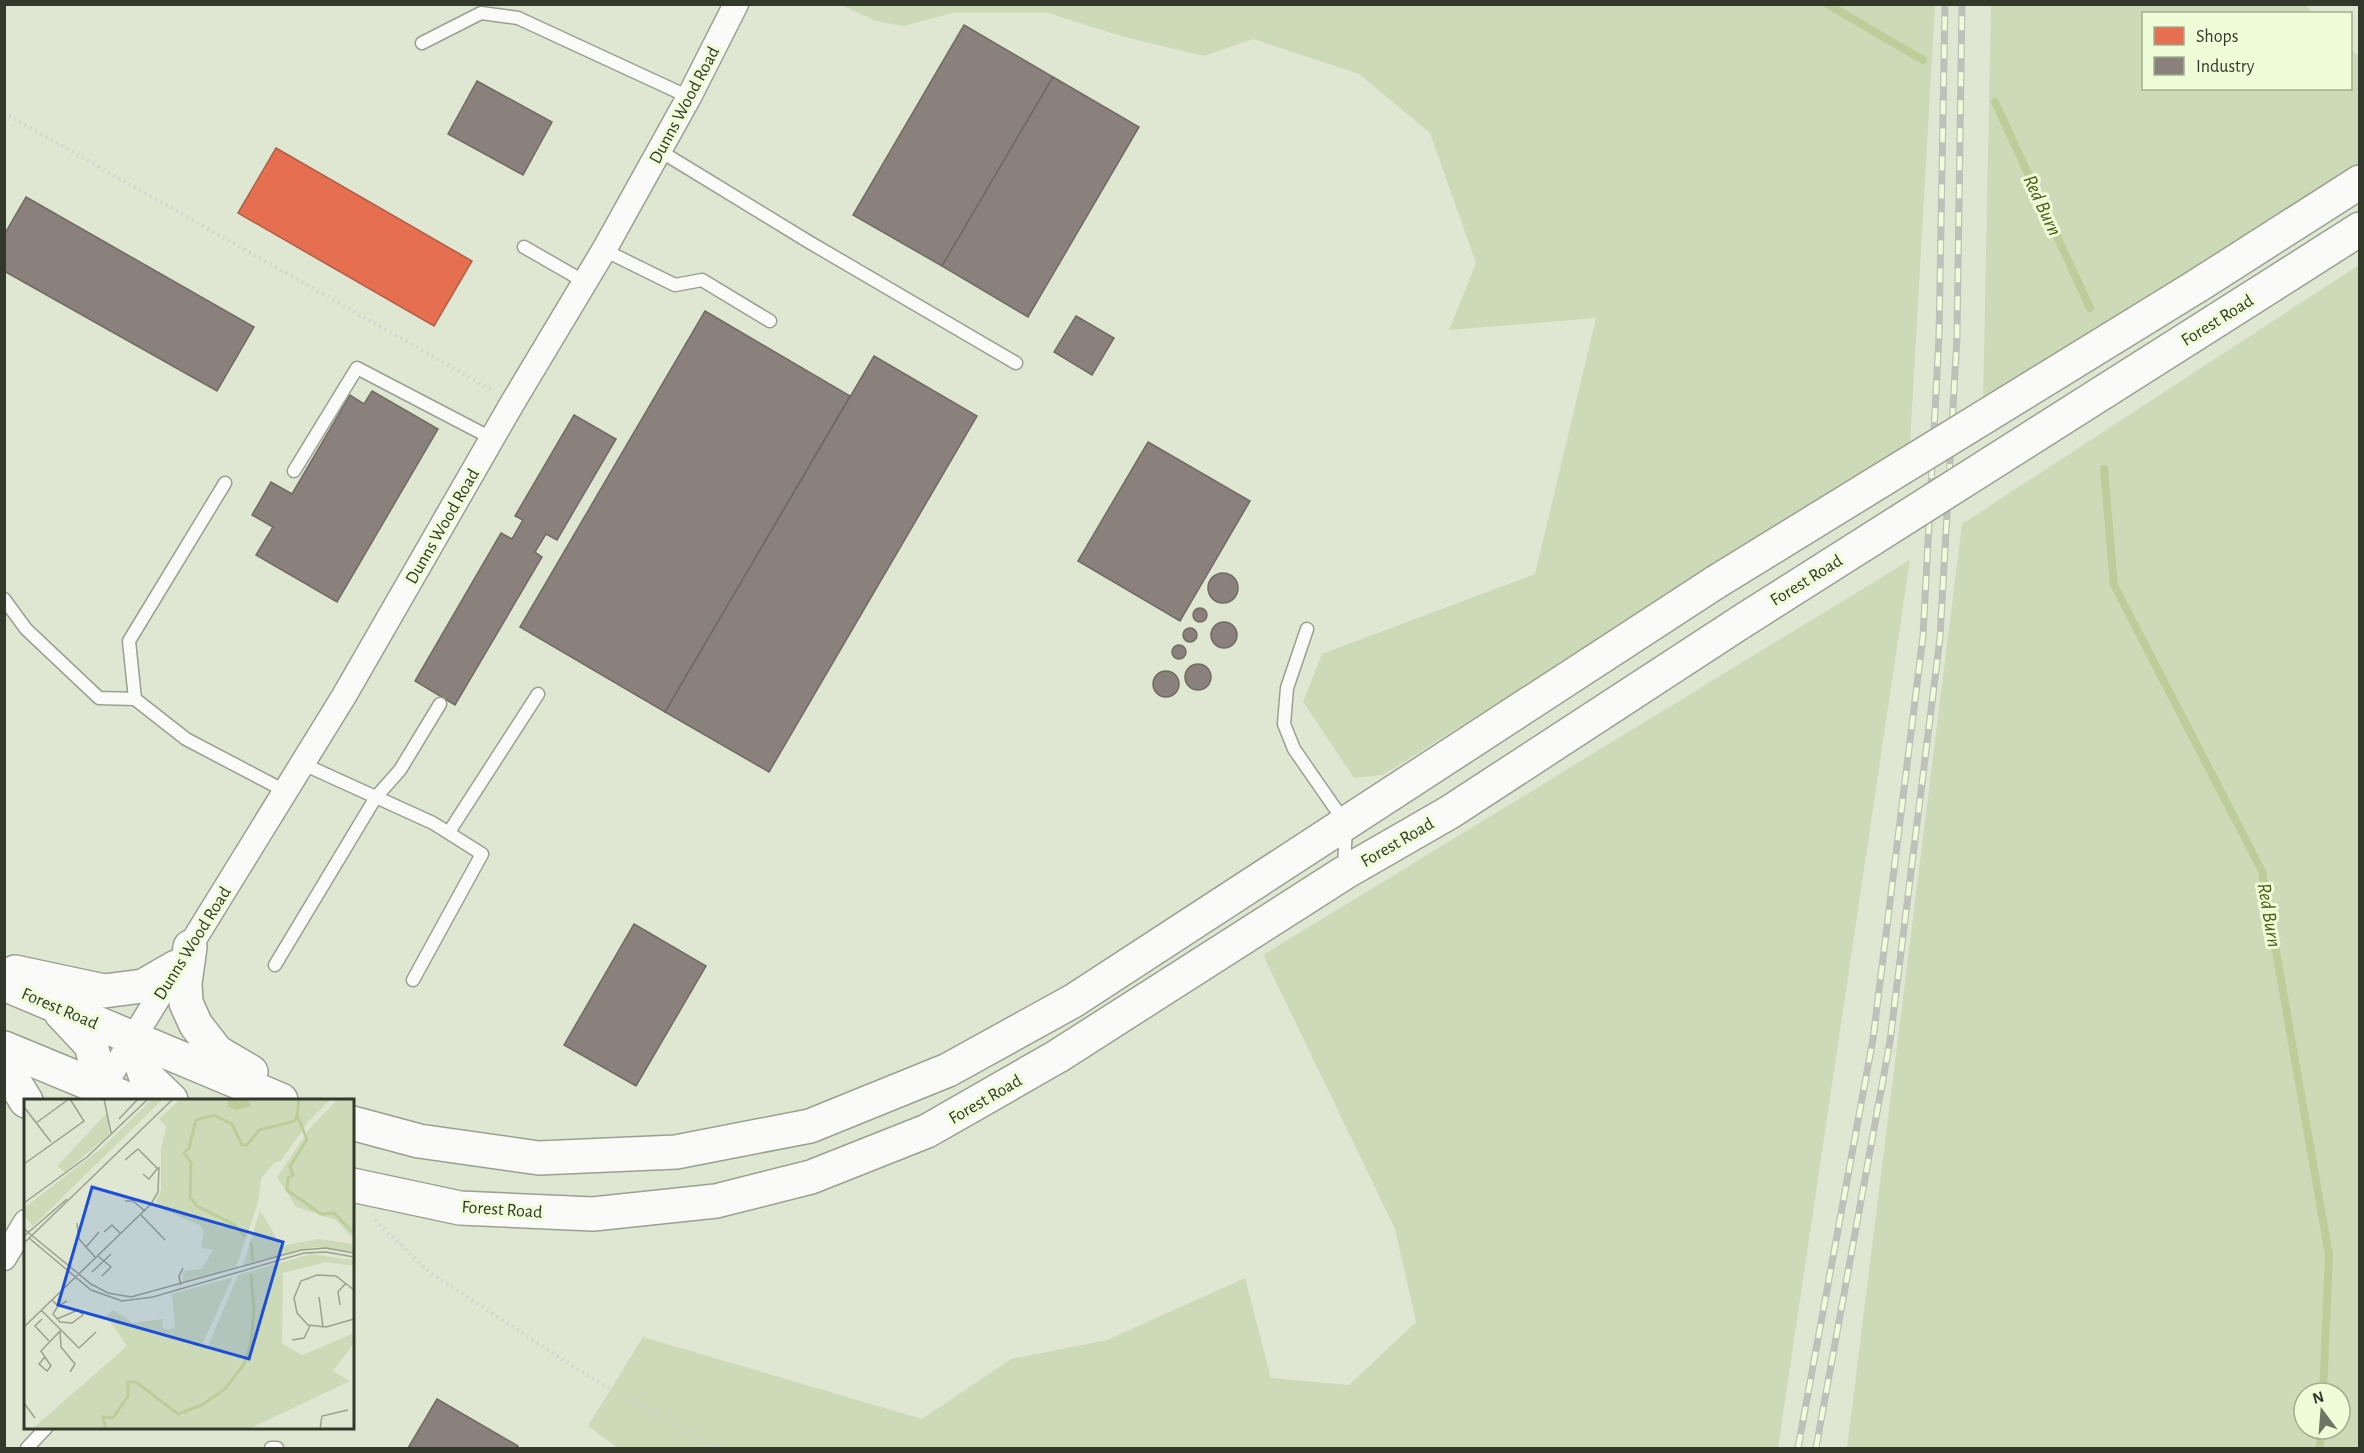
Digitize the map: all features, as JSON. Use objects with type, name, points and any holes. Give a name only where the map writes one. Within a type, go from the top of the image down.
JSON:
[{"type":"street","name":"Dunns Wood Road","points":[[109,1096],[133,1040],[303,764],[604,250],[689,97],[736,4]]},
{"type":"street","points":[[354,1125],[419,1141],[539,1158],[676,1152],[810,1126],[948,1070],[1073,1001],[1716,582],[2197,286],[2360,182]]},
{"type":"street","name":"Forest Road","points":[[354,1185],[460,1208],[593,1214],[716,1201],[811,1177],[937,1126],[1058,1056],[1344,873],[1450,812],[1741,622],[2360,229]]},
{"type":"street","points":[[4,970],[104,991],[143,986],[183,957]]},
{"type":"street","points":[[183,957],[186,1003],[196,1024],[217,1052],[299,1099]]},
{"type":"street","name":"Forest Road","points":[[4,984],[276,1099]]},
{"type":"street","points":[[54,1006],[91,1045],[109,1096]]},
{"type":"street","points":[[133,1040],[145,1075],[169,1099]]},
{"type":"street","points":[[4,1048],[109,1096]]},
{"type":"street","points":[[4,1071],[10,1076],[25,1099]]},
{"type":"street","points":[[4,1258],[24,1225]]},
{"type":"lane","points":[[422,43],[482,13],[518,18],[689,97]]},
{"type":"lane","points":[[660,151],[809,242],[1016,363]]},
{"type":"lane","points":[[524,247],[585,282]]},
{"type":"lane","points":[[604,250],[675,285],[702,280],[770,321]]},
{"type":"lane","points":[[294,471],[357,368],[493,439]]},
{"type":"lane","points":[[135,699],[129,641],[225,483]]},
{"type":"lane","points":[[4,599],[26,629],[99,698],[135,699],[186,739],[285,791]]},
{"type":"lane","points":[[1307,629],[1287,688],[1284,724],[1294,749],[1346,824],[1344,873]]},
{"type":"lane","points":[[449,832],[538,694]]},
{"type":"lane","points":[[275,965],[376,797],[400,770],[440,704]]},
{"type":"lane","points":[[303,764],[449,832],[482,854],[413,980]]},
{"type":"lane","points":[[27,1449],[45,1429]]},
{"type":"lane","points":[[271,1449],[278,1449]]},
{"type":"path","points":[[4,113],[513,402]]},
{"type":"path","points":[[369,1215],[429,1272],[591,1378],[718,1449]]},
{"type":"green space","points":[[841,5],[1935,5],[1910,444],[1383,775],[1354,778],[1303,702],[1322,654],[1535,574],[1596,318],[1449,330],[1476,263],[1430,133],[1359,74],[1253,39],[1204,56],[1121,36],[1048,13],[953,13],[903,26],[876,21]]},
{"type":"green space","points":[[1991,5],[2305,5],[2313,12],[2142,12],[2142,90],[2352,90],[2352,49],[2359,57],[2359,165],[1983,403]]},
{"type":"green space","points":[[2359,265],[2359,1448],[1847,1448],[1962,524]]},
{"type":"green space","points":[[1910,560],[1778,1448],[618,1448],[588,1426],[643,1337],[922,1419],[1011,1359],[1107,1340],[1245,1278],[1271,1378],[1349,1385],[1416,1322],[1395,1229],[1263,955]]},
{"type":"building: Shops","points":[[276,148],[472,261],[434,326],[238,213]]},
{"type":"building: Industry","points":[[964,25],[1053,77],[942,266],[853,215]]},
{"type":"building: Industry","points":[[1053,77],[1139,127],[1028,317],[942,266]]},
{"type":"building: Industry","points":[[477,81],[552,122],[523,175],[448,134]]},
{"type":"building: Industry","points":[[26,197],[254,327],[217,391],[4,271],[4,235]]},
{"type":"building: Industry","points":[[705,311],[850,396],[665,712],[520,627]]},
{"type":"building: Industry","points":[[1076,316],[1114,338],[1092,375],[1054,352]]},
{"type":"building: Industry","points":[[874,356],[977,416],[769,772],[665,712]]},
{"type":"building: Industry","points":[[372,391],[438,429],[337,602],[256,555],[273,527],[252,515],[271,482],[292,494],[350,395],[364,404]]},
{"type":"building: Industry","points":[[574,415],[616,439],[557,540],[546,534],[535,552],[542,557],[455,705],[415,681],[501,533],[512,539],[523,520],[515,516]]},
{"type":"building: Industry","points":[[1148,442],[1250,501],[1180,621],[1078,561]]},
{"type":"building: Industry","points":[[1223,573],[1229,574],[1237,582],[1237,594],[1229,602],[1223,603],[1217,602],[1209,594],[1208,588],[1209,582],[1217,574]]},
{"type":"building: Industry","points":[[1197,608],[1203,608],[1207,615],[1203,622],[1197,622],[1193,618],[1193,612]]},
{"type":"building: Industry","points":[[1224,622],[1233,626],[1237,635],[1233,644],[1224,648],[1215,644],[1211,635],[1215,626]]},
{"type":"building: Industry","points":[[1187,628],[1193,628],[1197,635],[1193,642],[1187,642],[1183,638],[1183,632]]},
{"type":"building: Industry","points":[[1176,645],[1182,645],[1186,652],[1182,659],[1176,659],[1172,655],[1172,649]]},
{"type":"building: Industry","points":[[1198,664],[1207,668],[1211,677],[1207,686],[1198,690],[1189,686],[1185,677],[1189,668]]},
{"type":"building: Industry","points":[[1166,671],[1175,675],[1179,684],[1175,693],[1166,697],[1157,693],[1153,684],[1157,675]]},
{"type":"building: Industry","points":[[634,924],[706,966],[636,1086],[564,1045]]},
{"type":"building: Industry","points":[[437,1399],[518,1446],[516,1448],[408,1448]]},
{"type":"waterway","name":"Red Burn","points":[[1827,4],[1923,60]]},
{"type":"waterway","name":"Red Burn","points":[[1995,102],[2090,308]]},
{"type":"waterway","name":"Red Burn","points":[[2104,469],[2114,585],[2262,871],[2329,1255],[2324,1381]]},
{"type":"waterway","name":"Red Burn","points":[[2320,1441],[2320,1448]]},
{"type":"railway","points":[[1798,1448],[1873,1039],[1923,636],[1939,336],[1945,4]]},
{"type":"railway","points":[[1816,1448],[1890,1041],[1940,638],[1957,337],[1962,4]]}]
